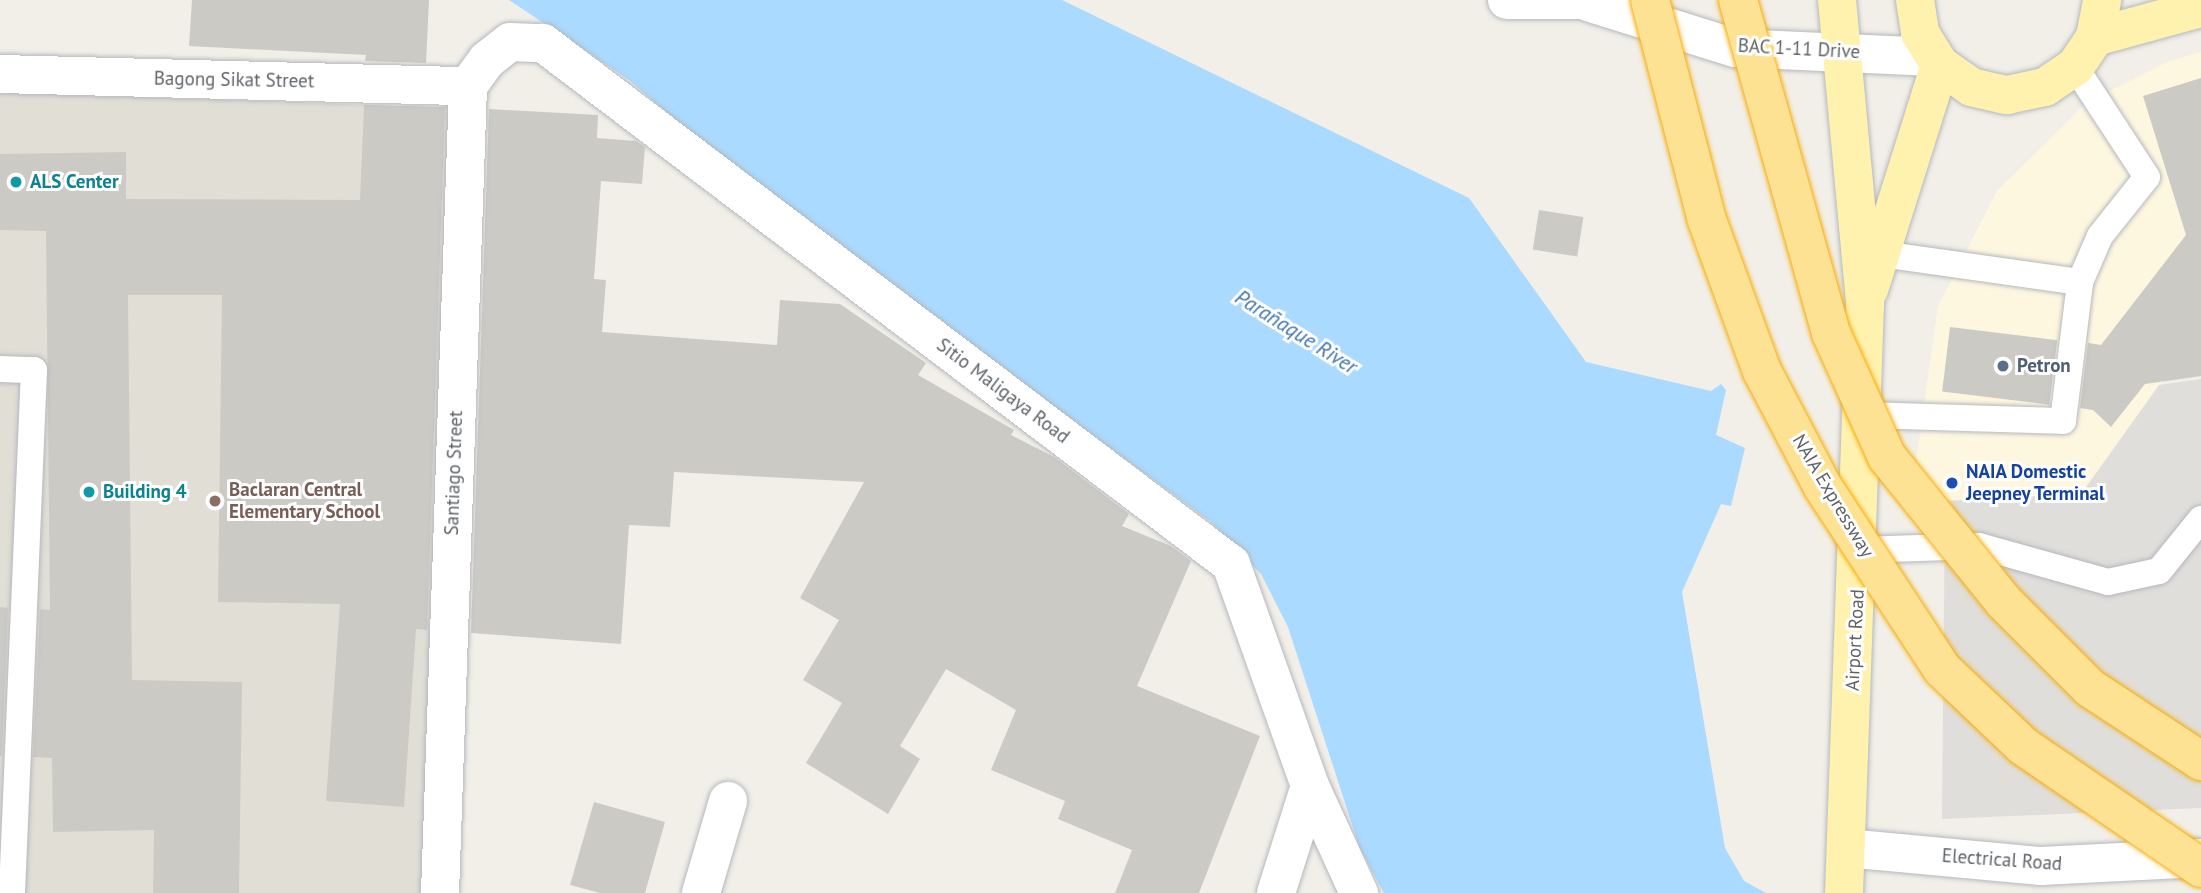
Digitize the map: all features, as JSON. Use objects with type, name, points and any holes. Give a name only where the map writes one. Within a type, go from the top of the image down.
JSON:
[{"type":"highway","name":"NAIA Expressway","points":[[1650,0],[1707,220],[1762,371],[1823,487],[1942,669],[2023,746],[2201,869]]},
{"type":"highway","points":[[1738,0],[1831,333],[1887,457],[2004,602],[2090,688],[2201,761]]},
{"type":"main road","points":[[1838,0],[1839,52],[1865,304]]},
{"type":"main road","points":[[1915,0],[1920,33],[1937,61],[1971,87],[2007,94],[2045,87],[2085,52],[2201,8]]},
{"type":"main road","points":[[2085,52],[2102,0]]},
{"type":"main road","points":[[1865,304],[1937,61]]},
{"type":"main road","name":"Airport Road","points":[[1844,893],[1859,550],[1865,304]]},
{"type":"street","name":"BAC 1-11 Drive","points":[[1507,0],[1593,1],[1735,48],[1839,52],[1937,61]]},
{"type":"street","name":"Sitio Maligaya Road","points":[[477,73],[510,42],[543,43],[1231,564],[1310,786],[1359,893]]},
{"type":"street","name":"Bagong Sikat Street","points":[[0,74],[477,73]]},
{"type":"street","name":"Santiago Street","points":[[440,893],[477,73]]},
{"type":"street","points":[[1276,893],[1310,786]]},
{"type":"street","points":[[701,893],[728,802]]},
{"type":"street","name":"Electrical Road","points":[[1846,848],[2041,866],[2201,858]]},
{"type":"lane","points":[[1861,415],[2063,421],[2080,282],[2100,236],[2157,175],[2085,52]]},
{"type":"lane","points":[[1881,254],[2080,282]]},
{"type":"lane","points":[[0,369],[34,370],[8,804],[12,893]]},
{"type":"lane","points":[[1859,550],[1979,546],[2108,582],[2159,571],[2201,519]]},
{"type":"shaded area","points":[[2201,52],[2201,330],[2081,494],[1945,501],[1916,462],[1938,306],[1997,191],[2086,103],[2167,62]]},
{"type":"shaded area","name":"Baclaran Central Elementary School","points":[[0,92],[449,108],[421,893],[0,893]]},
{"type":"shaded area","points":[[2201,379],[2201,808],[1942,819],[1945,501],[2081,494],[2159,385]]},
{"type":"water","name":"Parañaque River","points":[[509,0],[1062,0],[1469,198],[1586,362],[1711,391],[1721,384],[1726,390],[1716,435],[1745,448],[1731,506],[1721,504],[1682,592],[1725,848],[1744,881],[1766,893],[1384,893],[1360,849],[1288,627],[1261,574],[1211,522],[755,188],[629,80]]},
{"type":"building","points":[[192,0],[429,0],[426,63],[365,61],[366,55],[189,46]]},
{"type":"building","points":[[2201,78],[2201,376],[2145,384],[2111,427],[2093,410],[2080,408],[2088,343],[2101,345],[2186,235],[2143,96]]},
{"type":"building","points":[[364,105],[445,107],[427,630],[416,629],[404,807],[326,801],[340,604],[218,602],[222,295],[128,295],[132,680],[242,682],[239,893],[153,893],[154,830],[53,832],[52,758],[33,757],[40,609],[50,610],[46,231],[0,230],[0,154],[126,152],[126,199],[360,200]]},
{"type":"building","points":[[489,109],[598,115],[597,138],[636,141],[645,147],[642,184],[601,181],[594,279],[606,280],[602,332],[777,345],[780,300],[840,304],[926,363],[918,375],[1014,430],[1011,435],[1054,457],[1129,514],[1122,526],[1171,546],[1191,561],[1137,686],[1260,736],[1199,893],[1115,893],[1132,850],[1058,819],[1065,801],[991,770],[1016,710],[946,669],[900,746],[920,759],[888,814],[806,763],[842,703],[803,680],[839,620],[800,598],[864,482],[674,472],[670,527],[629,525],[621,644],[471,633]]},
{"type":"building","points":[[1539,210],[1583,217],[1577,257],[1533,250]]},
{"type":"building","name":"Petron","points":[[1950,327],[2057,340],[2049,405],[1942,392]]},
{"type":"building","points":[[0,607],[8,608],[2,756],[0,756]]},
{"type":"building","points":[[594,802],[665,822],[645,893],[600,893],[570,885]]},
{"type":"place","name":"ALS Center","points":[[16,182]]},
{"type":"place","name":"Petron","points":[[2003,366]]},
{"type":"place","name":"NAIA Domestic Jeepney Terminal","points":[[1952,483]]},
{"type":"place","name":"Building 4","points":[[89,492]]},
{"type":"place","name":"Baclaran Central Elementary School","points":[[215,501]]}]
